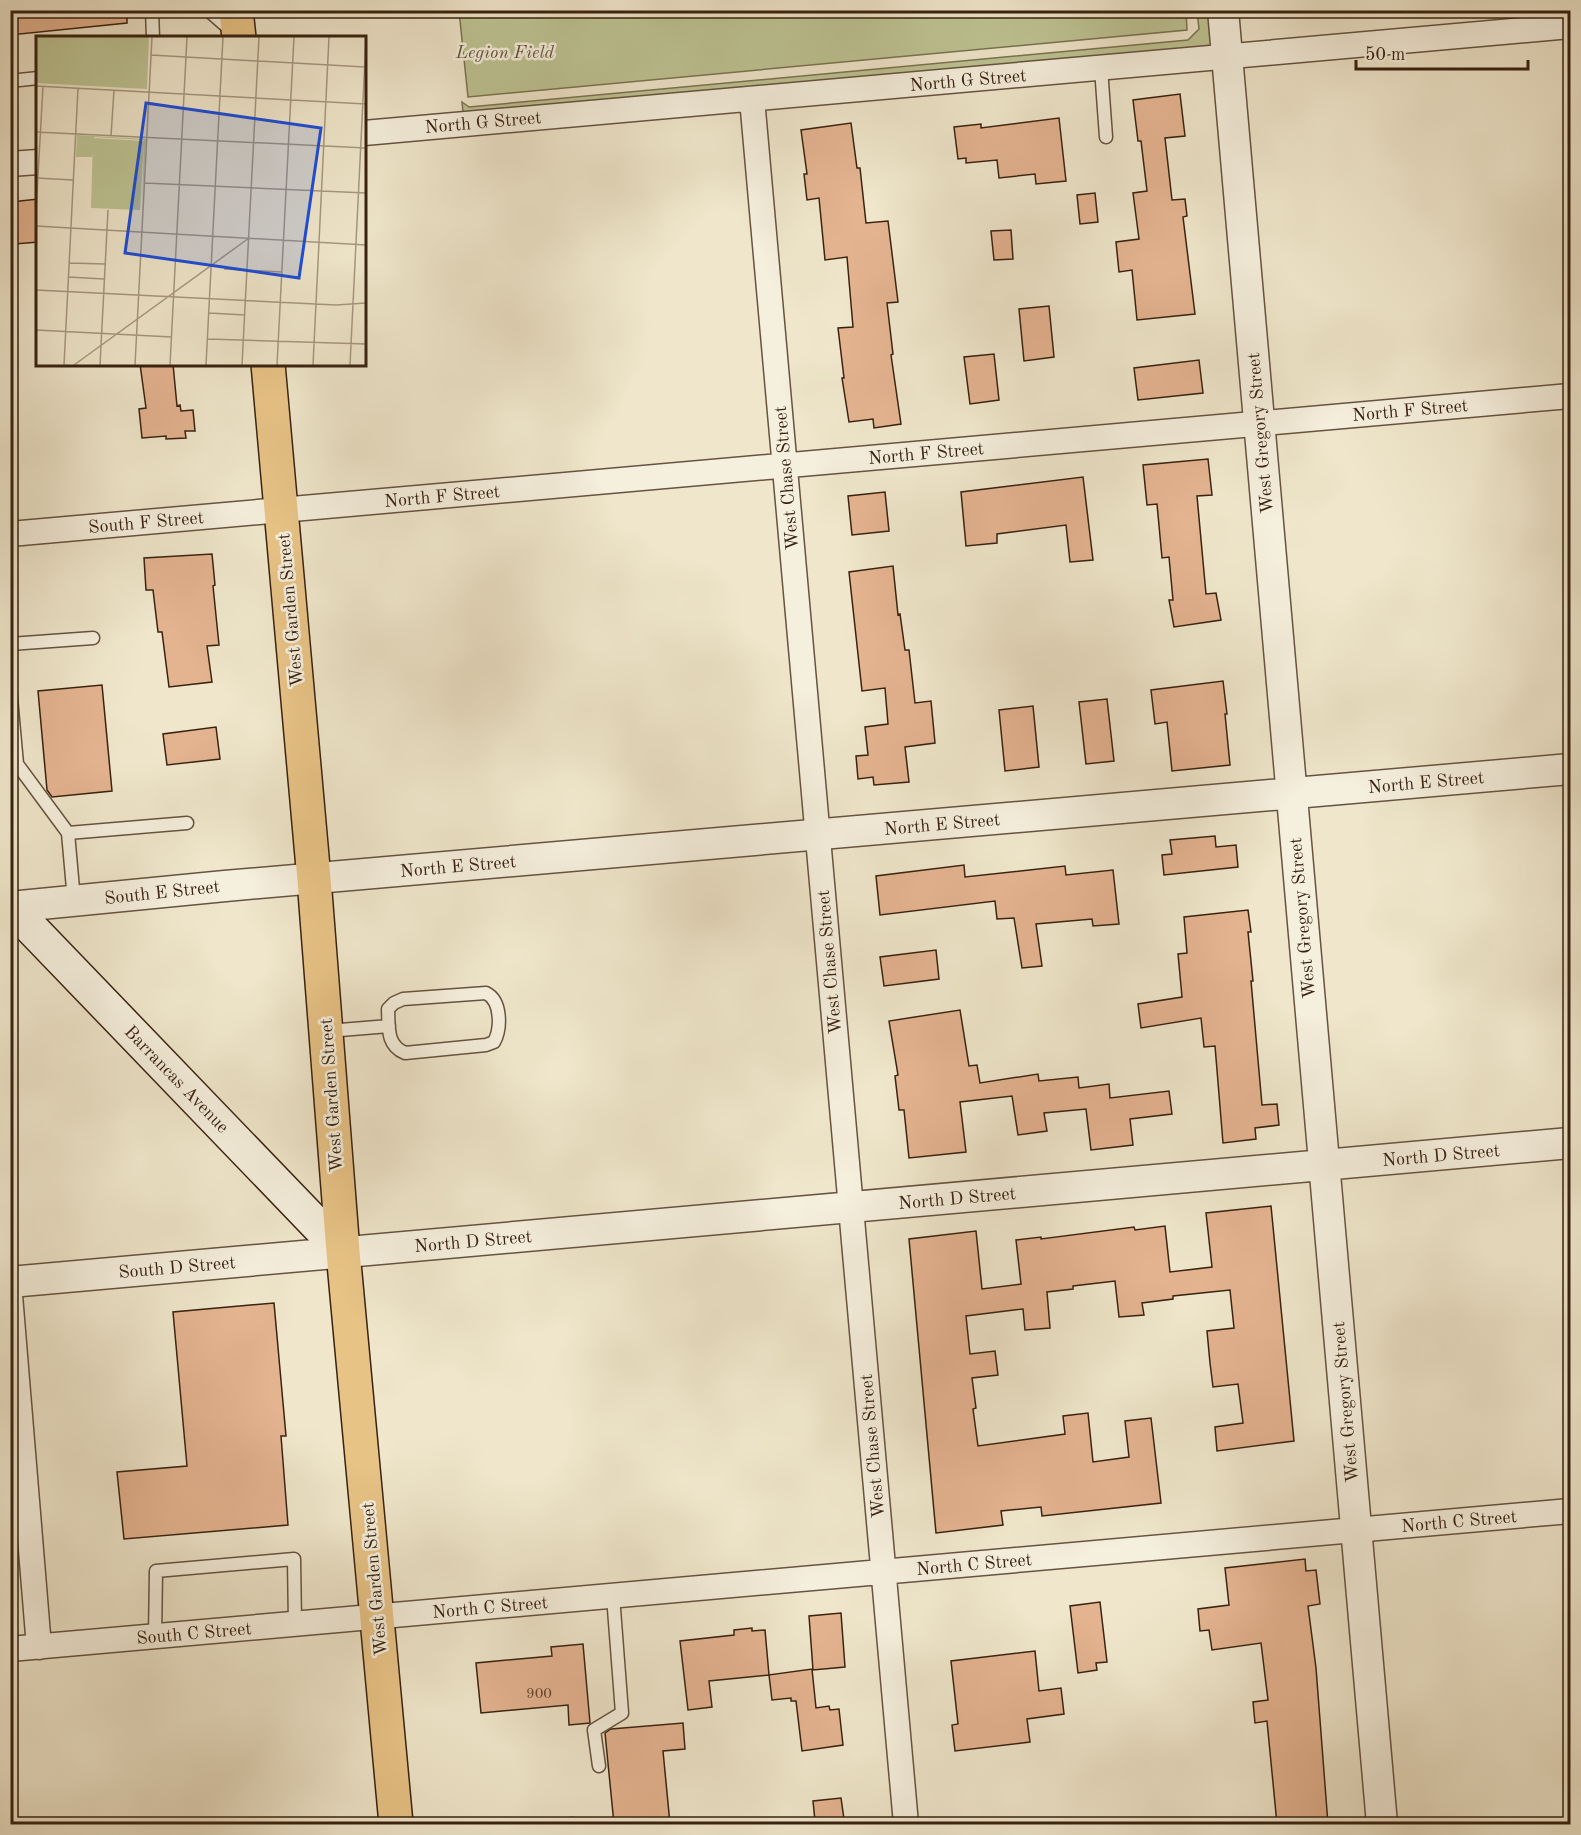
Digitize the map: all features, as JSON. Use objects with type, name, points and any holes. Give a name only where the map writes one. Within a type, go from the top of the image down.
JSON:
[{"type":"main road","points":[[236,10],[239,36]]},
{"type":"main road","name":"West Garden Street","points":[[268,366],[314,879],[343,1252],[396,1824]]},
{"type":"main road","name":"Barrancas Avenue","points":[[11,907],[343,1252]]},
{"type":"street","name":"West Gregory Street","points":[[1223,10],[1382,1824]]},
{"type":"street","name":"North G Street","points":[[366,133],[1570,26]]},
{"type":"street","name":"West Chase Street","points":[[752,99],[906,1824]]},
{"type":"street","points":[[10,164],[36,162]]},
{"type":"street","name":"North F Street","points":[[281,510],[1570,396]]},
{"type":"street","name":"South F Street","points":[[10,534],[281,510]]},
{"type":"street","name":"North E Street","points":[[314,879],[1570,769]]},
{"type":"street","name":"South E Street","points":[[11,907],[314,879]]},
{"type":"street","name":"North D Street","points":[[343,1252],[1570,1143]]},
{"type":"street","name":"South D Street","points":[[10,1282],[343,1252]]},
{"type":"street","points":[[10,1295],[39,1647]]},
{"type":"street","name":"North C Street","points":[[378,1617],[1570,1511]]},
{"type":"street","name":"South C Street","points":[[10,1649],[378,1617]]},
{"type":"lane","points":[[152,10],[153,36]]},
{"type":"lane","points":[[208,10],[238,36]]},
{"type":"lane","points":[[1101,68],[1106,137]]},
{"type":"lane","points":[[10,81],[36,78]]},
{"type":"lane","points":[[10,644],[93,639]]},
{"type":"lane","points":[[10,687],[16,764],[68,833],[74,901]]},
{"type":"lane","points":[[68,833],[187,823]]},
{"type":"lane","points":[[486,993],[496,1002],[499,1032],[494,1042],[486,1045],[405,1053],[396,1049],[391,1042],[389,1026],[388,1010],[394,1003],[403,999],[486,993]]},
{"type":"lane","points":[[326,1031],[389,1026]]},
{"type":"lane","points":[[155,1637],[156,1571],[294,1559],[295,1624]]},
{"type":"lane","points":[[599,1766],[594,1731],[622,1713],[613,1596]]},
{"type":"green space","name":"Legion Field","points":[[459,11],[1186,11],[1187,30],[468,97]]},
{"type":"green space","points":[[1197,11],[1210,11],[1213,46],[463,112],[462,102],[469,107],[1188,40],[1199,29]]},
{"type":"building","points":[[10,10],[127,10],[127,23],[10,35]]},
{"type":"building","points":[[1180,94],[1185,136],[1165,138],[1172,200],[1185,199],[1187,216],[1183,217],[1195,314],[1137,320],[1132,270],[1119,272],[1116,242],[1139,239],[1133,193],[1147,191],[1133,100]]},
{"type":"building","points":[[1059,118],[1066,181],[1036,184],[1035,174],[999,178],[997,160],[966,163],[966,158],[958,159],[954,127],[981,124],[981,128]]},
{"type":"building","points":[[851,123],[857,168],[860,168],[866,223],[888,221],[898,302],[887,303],[893,354],[891,355],[901,424],[874,428],[873,419],[849,422],[842,378],[844,378],[838,328],[853,327],[847,257],[825,260],[819,198],[807,200],[804,174],[807,174],[801,130]]},
{"type":"building","points":[[1095,193],[1098,222],[1080,224],[1077,195]]},
{"type":"building","points":[[36,199],[36,242],[15,244],[11,202]]},
{"type":"building","points":[[1011,230],[1013,259],[994,260],[991,231]]},
{"type":"building","points":[[1049,306],[1054,357],[1024,361],[1019,309]]},
{"type":"building","points":[[994,354],[999,400],[970,404],[964,357]]},
{"type":"building","points":[[1199,360],[1203,393],[1138,400],[1134,368]]},
{"type":"building","points":[[140,366],[173,366],[177,406],[180,405],[181,411],[193,410],[195,431],[185,431],[186,438],[166,439],[166,436],[142,438],[139,409],[146,408]]},
{"type":"building","points":[[1208,459],[1212,495],[1197,496],[1206,594],[1216,593],[1221,620],[1174,627],[1169,600],[1173,600],[1169,557],[1162,558],[1157,504],[1147,505],[1143,465]]},
{"type":"building","points":[[1083,477],[1093,560],[1070,562],[1066,525],[997,534],[997,543],[966,546],[961,492]]},
{"type":"building","points":[[885,492],[889,531],[852,535],[848,496]]},
{"type":"building","points":[[212,554],[219,645],[207,646],[212,682],[169,687],[162,632],[158,632],[153,590],[146,590],[144,558]]},
{"type":"building","points":[[893,566],[898,615],[900,614],[905,650],[909,650],[915,703],[931,701],[935,743],[905,747],[909,782],[874,785],[873,777],[858,779],[856,756],[868,755],[865,727],[888,724],[885,688],[862,691],[849,572]]},
{"type":"building","points":[[1223,681],[1230,765],[1172,771],[1167,722],[1155,724],[1151,690]]},
{"type":"building","points":[[102,685],[112,791],[52,797],[47,790],[38,691]]},
{"type":"building","points":[[1107,699],[1114,761],[1086,764],[1079,702]]},
{"type":"building","points":[[1033,706],[1039,767],[1005,771],[999,710]]},
{"type":"building","points":[[216,727],[220,759],[167,765],[163,734]]},
{"type":"building","points":[[1215,836],[1216,847],[1236,845],[1238,867],[1164,875],[1162,855],[1172,854],[1170,840]]},
{"type":"building","points":[[964,865],[965,877],[1065,866],[1066,875],[1113,870],[1119,924],[1093,926],[1092,919],[1036,924],[1042,966],[1022,968],[1014,918],[997,919],[995,901],[880,915],[876,876]]},
{"type":"building","points":[[1248,910],[1251,932],[1248,932],[1253,981],[1251,981],[1262,1105],[1277,1104],[1279,1125],[1255,1128],[1256,1139],[1223,1143],[1215,1046],[1204,1047],[1201,1018],[1141,1028],[1138,1004],[1182,997],[1178,954],[1187,953],[1184,917]]},
{"type":"building","points":[[936,950],[939,979],[884,986],[880,957]]},
{"type":"building","points":[[960,1010],[969,1066],[977,1065],[980,1083],[1038,1074],[1039,1081],[1078,1077],[1079,1088],[1109,1084],[1110,1098],[1169,1091],[1172,1114],[1130,1119],[1133,1145],[1091,1150],[1086,1109],[1044,1113],[1047,1131],[1018,1135],[1012,1096],[960,1102],[966,1152],[909,1158],[904,1110],[899,1110],[895,1076],[898,1075],[889,1021]]},
{"type":"building","points":[[1271,1206],[1294,1441],[1217,1451],[1215,1427],[1243,1423],[1238,1384],[1213,1387],[1210,1363],[1207,1331],[1234,1328],[1230,1290],[1173,1296],[1173,1299],[1142,1303],[1144,1315],[1119,1317],[1115,1281],[1047,1292],[1050,1328],[1025,1330],[1023,1309],[966,1316],[970,1354],[995,1351],[998,1375],[972,1378],[978,1446],[1065,1434],[1063,1416],[1088,1413],[1093,1462],[1129,1457],[1125,1421],[1151,1418],[1161,1503],[1042,1516],[1041,1507],[1001,1511],[1003,1525],[936,1533],[909,1239],[976,1231],[982,1289],[1021,1284],[1016,1240],[1134,1227],[1135,1230],[1165,1226],[1170,1272],[1212,1267],[1206,1213]]},
{"type":"building","points":[[274,1303],[286,1436],[281,1436],[288,1525],[124,1539],[117,1472],[187,1466],[173,1312]]},
{"type":"building","points":[[1305,1559],[1306,1571],[1316,1570],[1320,1604],[1308,1606],[1316,1668],[1328,1824],[1277,1824],[1267,1721],[1255,1723],[1253,1702],[1268,1700],[1261,1643],[1212,1650],[1209,1630],[1200,1631],[1198,1609],[1229,1605],[1225,1568]]},
{"type":"building","points":[[1100,1602],[1107,1662],[1096,1663],[1097,1670],[1078,1673],[1070,1606]]},
{"type":"building","points":[[841,1613],[845,1667],[813,1670],[809,1616]]},
{"type":"building","points":[[752,1628],[752,1631],[765,1630],[769,1675],[709,1681],[712,1707],[688,1710],[680,1641],[734,1635],[734,1630]]},
{"type":"building","points":[[583,1644],[590,1723],[569,1725],[568,1705],[481,1713],[476,1663],[552,1656],[551,1647]]},
{"type":"building","points":[[1035,1651],[1039,1691],[1061,1688],[1064,1714],[1027,1719],[1030,1742],[955,1751],[952,1725],[958,1724],[951,1661]]},
{"type":"building","points":[[812,1669],[816,1708],[829,1706],[830,1710],[839,1709],[843,1745],[802,1751],[796,1701],[791,1701],[791,1698],[772,1700],[769,1675]]},
{"type":"building","points":[[683,1723],[685,1749],[663,1751],[670,1824],[614,1824],[605,1733],[611,1729]]},
{"type":"building","points":[[841,1798],[844,1819],[815,1821],[813,1801]]}]
